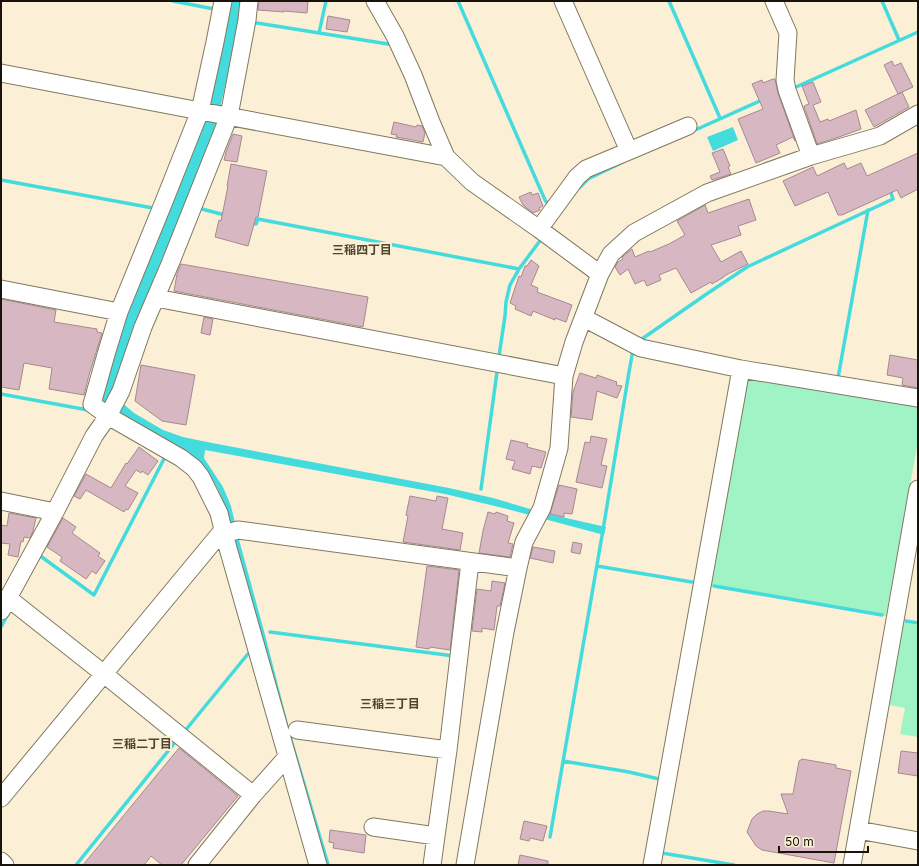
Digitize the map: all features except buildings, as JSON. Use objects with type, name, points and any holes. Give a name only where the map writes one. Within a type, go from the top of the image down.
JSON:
[{"type":"street","points":[[223,1],[201,111],[119,312],[92,404],[108,416],[181,458],[194,468],[201,477],[228,531],[287,757],[318,865]]},
{"type":"street","points":[[249,1],[247,20],[225,115],[170,264],[143,327],[121,391],[108,416],[94,436],[5,604],[104,674],[253,795]]},
{"type":"street","points":[[374,1],[395,36],[413,75],[446,156],[472,182],[600,274]]},
{"type":"street","points":[[563,1],[629,151]]},
{"type":"street","points":[[774,1],[788,33],[785,80],[787,90],[811,156]]},
{"type":"street","points":[[1,73],[446,156]]},
{"type":"street","points":[[465,865],[503,640],[524,542],[539,514],[559,448],[564,376],[574,342],[600,274],[611,254],[634,233],[707,192],[811,156],[880,136],[918,114]]},
{"type":"street","points":[[539,229],[577,177],[586,170],[688,126]]},
{"type":"street","points":[[1,289],[119,312]]},
{"type":"street","points":[[156,298],[564,376]]},
{"type":"street","points":[[584,318],[641,348],[741,369],[918,398]]},
{"type":"street","points":[[652,865],[741,369]]},
{"type":"street","points":[[852,865],[918,489]]},
{"type":"street","points":[[1,502],[55,512]]},
{"type":"street","points":[[228,531],[518,568]]},
{"type":"street","points":[[1,798],[104,674],[228,531]]},
{"type":"street","points":[[432,865],[448,750],[470,562]]},
{"type":"street","points":[[297,730],[448,750]]},
{"type":"street","points":[[197,865],[253,795],[287,757]]},
{"type":"street","points":[[373,827],[436,836]]},
{"type":"street","points":[[858,830],[918,841]]},
{"type":"street","points":[[1,861],[6,865]]},
{"type":"green space","points":[[747,378],[918,406],[918,442],[886,616],[709,586]]},
{"type":"green space","points":[[902,622],[918,625],[918,737],[900,734],[905,708],[889,705]]},
{"type":"water","points":[[228,1],[242,1],[240,22],[220,108],[219,120],[178,223],[155,275],[116,390],[120,401],[134,413],[163,430],[183,437],[449,488],[493,498],[544,513],[606,527],[604,535],[445,494],[205,450],[204,458],[223,487],[231,506],[288,724],[330,865],[327,865],[261,640],[225,507],[217,488],[206,470],[194,457],[96,403]]},
{"type":"water","points":[[733,127],[738,140],[713,151],[707,137]]},
{"type":"waterway","points":[[173,1],[214,9]]},
{"type":"waterway","points":[[319,33],[326,1]]},
{"type":"waterway","points":[[458,1],[548,204]]},
{"type":"waterway","points":[[669,1],[720,118]]},
{"type":"waterway","points":[[882,1],[899,40]]},
{"type":"waterway","points":[[257,23],[388,44]]},
{"type":"waterway","points":[[796,87],[918,32]]},
{"type":"waterway","points":[[693,131],[764,99]]},
{"type":"waterway","points":[[579,188],[588,179],[623,162]]},
{"type":"waterway","points":[[1,180],[153,208]]},
{"type":"waterway","points":[[639,341],[747,267],[893,199],[890,190]]},
{"type":"waterway","points":[[198,208],[225,215]]},
{"type":"waterway","points":[[838,378],[868,210]]},
{"type":"waterway","points":[[250,222],[256,224],[258,219],[519,269]]},
{"type":"waterway","points":[[499,356],[506,302],[510,285],[519,269],[542,238]]},
{"type":"waterway","points":[[550,837],[633,350]]},
{"type":"waterway","points":[[481,489],[497,372]]},
{"type":"waterway","points":[[1,394],[88,410]]},
{"type":"waterway","points":[[38,558],[39,555],[94,595],[166,455]]},
{"type":"waterway","points":[[597,566],[692,582]]},
{"type":"waterway","points":[[714,586],[882,615]]},
{"type":"waterway","points":[[1,627],[8,614]]},
{"type":"waterway","points":[[906,621],[918,623]]},
{"type":"waterway","points":[[270,632],[454,656]]},
{"type":"waterway","points":[[184,732],[252,649]]},
{"type":"waterway","points":[[76,865],[177,740]]},
{"type":"waterway","points":[[563,761],[629,772],[659,779]]},
{"type":"waterway","points":[[662,853],[734,865]]},
{"type":"district","name":"三稲四丁目","points":[[362,249]]},
{"type":"district","name":"三稲三丁目","points":[[390,703]]},
{"type":"district","name":"三稲二丁目","points":[[142,743]]}]
